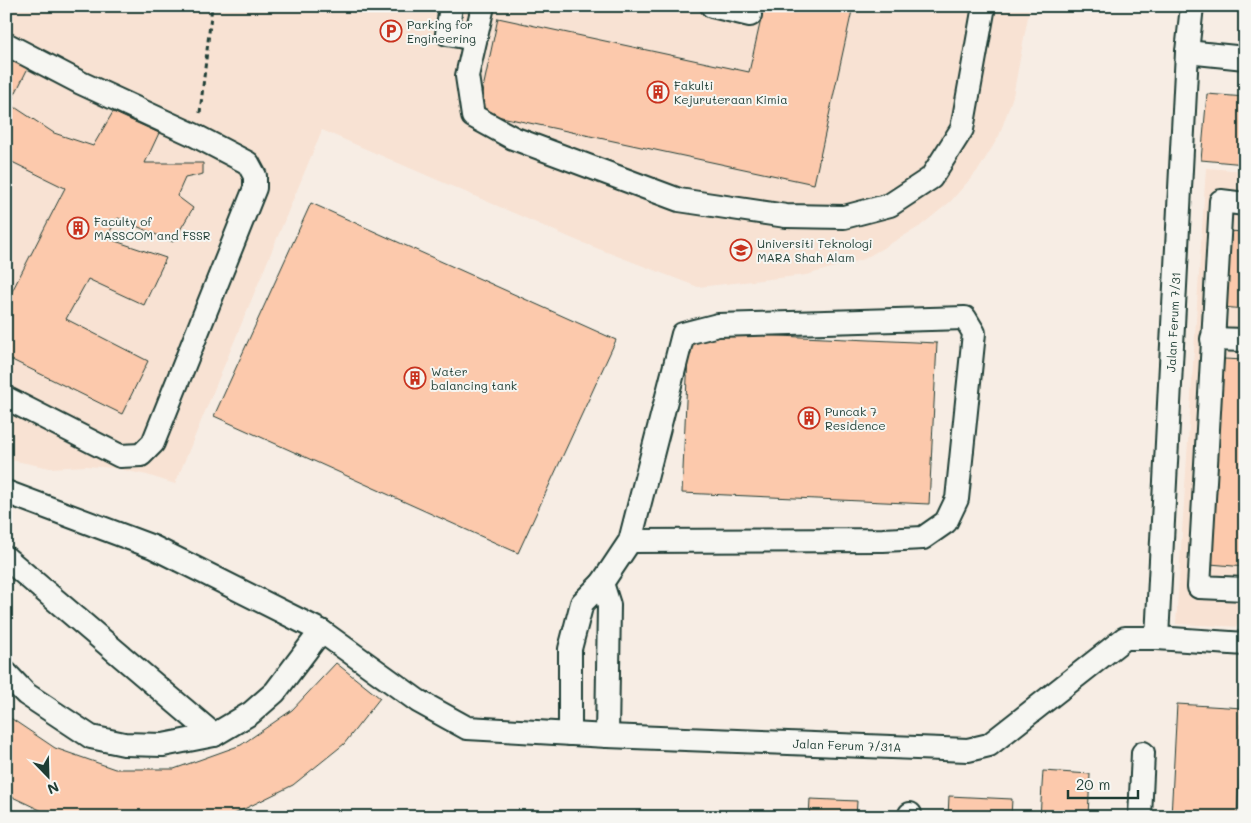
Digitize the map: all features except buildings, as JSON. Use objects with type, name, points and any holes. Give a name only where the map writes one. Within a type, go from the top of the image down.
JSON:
[{"type":"street","points":[[451,6],[447,34],[475,39]]},
{"type":"street","points":[[482,6],[467,76],[473,116],[513,138],[679,200],[786,216],[844,217],[890,205],[931,178],[962,129],[984,6]]},
{"type":"street","points":[[712,6],[750,15]]},
{"type":"street","name":"Jalan Ferum 7/31","points":[[1156,638],[1187,52],[1192,6]]},
{"type":"street","points":[[6,44],[81,83],[194,135],[248,163],[255,176],[256,188],[153,442],[141,455],[120,456],[6,398]]},
{"type":"street","points":[[1187,52],[1245,58]]},
{"type":"street","points":[[1245,204],[1221,202],[1199,587],[1245,590]]},
{"type":"street","points":[[570,734],[570,649],[582,603],[602,583],[630,541],[683,334],[718,325],[965,318],[974,333],[957,499],[946,522],[923,538],[630,541]]},
{"type":"street","points":[[1212,338],[1245,340]]},
{"type":"street","name":"Jalan Ferum 7/31A","points":[[6,492],[154,547],[321,631],[418,701],[467,728],[607,736],[968,750],[989,745],[1109,649],[1126,638],[1156,638],[1245,644]]},
{"type":"street","points":[[6,558],[214,736]]},
{"type":"street","points":[[602,583],[610,605],[607,736]]},
{"type":"street","points":[[6,673],[26,694],[91,737],[124,744],[162,745],[214,736],[251,713],[275,692],[321,631]]},
{"type":"street","points":[[1140,817],[1142,753]]},
{"type":"path","points":[[194,135],[199,122],[212,6]]},
{"type":"shaded area","name":"Universiti Teknologi MARA Shah Alam","points":[[6,6],[1030,6],[1013,96],[999,136],[979,169],[950,202],[919,227],[864,259],[806,275],[698,287],[578,241],[322,130],[175,484],[147,475],[114,468],[86,466],[50,468],[6,459]]},
{"type":"shaded area","points":[[1206,168],[1245,171],[1245,627],[1176,624]]},
{"type":"place","name":"Parking for Engineering","points":[[391,31]]},
{"type":"place","name":"Fakulti Kejuruteraan Kimia","points":[[658,92]]},
{"type":"place","name":"Faculty of MASSCOM and FSSR","points":[[78,228]]},
{"type":"place","name":"Universiti Teknologi MARA Shah Alam","points":[[741,250]]},
{"type":"place","name":"Water balancing tank","points":[[415,378]]},
{"type":"place","name":"Puncak 7 Residence","points":[[809,418]]}]
